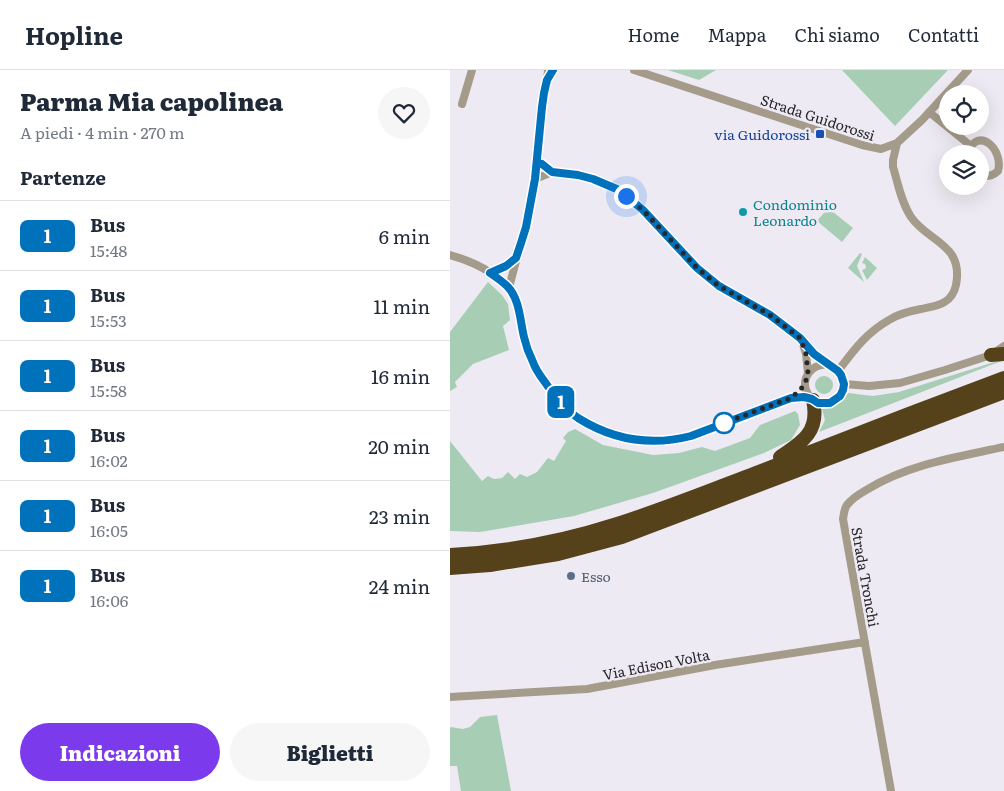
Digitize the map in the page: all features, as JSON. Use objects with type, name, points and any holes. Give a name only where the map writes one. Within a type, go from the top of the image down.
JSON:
[{"type":"highway","points":[[450,555],[509,549],[566,538],[631,520],[1004,378]]},
{"type":"highway","points":[[450,568],[490,565],[558,554],[622,537],[1004,392]]},
{"type":"highway","points":[[686,499],[780,457],[797,446],[814,424],[815,417],[812,400]]},
{"type":"street","points":[[462,104],[472,70]]},
{"type":"street","points":[[509,288],[526,227],[535,179],[542,107],[548,70]]},
{"type":"street","points":[[547,80],[554,70]]},
{"type":"street","name":"Strada Guidorossi","points":[[634,70],[868,147],[881,149],[897,143]]},
{"type":"street","points":[[838,371],[855,347],[869,333],[890,319],[900,315],[937,306],[949,299],[955,288],[957,275],[954,260],[934,237],[922,229],[905,207],[893,167],[893,160],[897,143],[968,70]]},
{"type":"street","points":[[929,112],[971,145]]},
{"type":"street","points":[[973,145],[982,140],[988,140],[999,146],[1004,158],[1003,164],[1000,170],[989,176]]},
{"type":"street","points":[[537,159],[552,172]]},
{"type":"street","points":[[535,179],[552,172],[578,175],[619,190],[643,210],[697,268],[719,286],[770,315],[800,338],[814,354],[838,371],[843,379],[843,390],[840,396],[830,403],[824,404],[804,397],[791,398]]},
{"type":"street","points":[[450,255],[465,260],[490,273],[509,288],[517,304],[524,339],[533,364],[541,377],[555,396],[578,417],[602,430],[644,441],[680,438],[791,398],[805,384]]},
{"type":"street","points":[[490,273],[506,266],[516,258]]},
{"type":"street","points":[[800,338],[806,354],[808,373],[805,384],[806,392],[812,400]]},
{"type":"street","points":[[844,384],[869,386],[900,383],[997,354],[1004,346]]},
{"type":"street","points":[[808,373],[820,365],[830,366]]},
{"type":"street","name":"Strada Tronchi","points":[[891,791],[843,519],[846,507],[853,498],[880,482],[914,468],[1004,447]]},
{"type":"street","name":"Via Edison Volta","points":[[450,698],[587,689],[715,665],[865,642]]},
{"type":"green space","points":[[668,70],[716,70],[699,80]]},
{"type":"green space","points":[[842,70],[948,70],[895,126]]},
{"type":"green space","points":[[828,208],[853,228],[842,242],[817,221]]},
{"type":"green space","points":[[860,253],[862,254],[857,266],[864,282],[848,268]]},
{"type":"green space","points":[[865,257],[877,268],[867,280],[862,270],[866,267],[862,263]]},
{"type":"green space","points":[[488,282],[502,295],[508,304],[510,320],[503,326],[509,350],[473,364],[455,382],[457,387],[450,391],[450,332]]},
{"type":"green space","points":[[1004,359],[819,432],[825,420],[822,409],[837,405],[848,393],[873,396],[899,392]]},
{"type":"green space","points":[[824,376],[830,379],[833,385],[830,391],[824,394],[818,391],[815,385],[818,379]]},
{"type":"green space","points":[[795,411],[798,414],[800,425],[791,440],[764,453],[653,493],[574,516],[480,532],[450,531],[450,441],[482,481],[488,476],[494,479],[502,478],[508,472],[515,479],[520,474],[527,477],[537,472],[548,458],[554,461],[566,441],[563,438],[568,432],[575,429],[603,445],[653,455],[679,453],[702,447],[715,451],[750,438],[760,425]]},
{"type":"green space","points":[[497,715],[511,791],[461,791],[457,766],[450,766],[450,728],[463,729],[470,727],[480,717]]},
{"type":"bus line","name":"1","points":[[542,164],[552,172],[562,172],[593,179],[619,190],[643,210],[697,268],[719,286],[770,315],[800,338],[814,354],[838,371],[844,384],[840,396],[830,403],[824,404],[804,397],[791,398],[691,436],[669,440],[644,441],[602,430],[578,417],[555,396],[533,364],[524,339],[514,297],[509,288],[490,273],[506,266],[516,258],[526,227],[535,179],[544,93],[547,80],[553,70]]},
{"type":"place","name":"via Guidorossi","points":[[820,134]]},
{"type":"place","name":"Condominio Leonardo","points":[[743,212]]},
{"type":"place","name":"Esso","points":[[571,576]]},
{"type":"route","points":[[626,196],[643,210],[697,268],[719,286],[770,315],[800,338],[806,354],[808,373],[805,384],[796,395],[724,423]]}]
